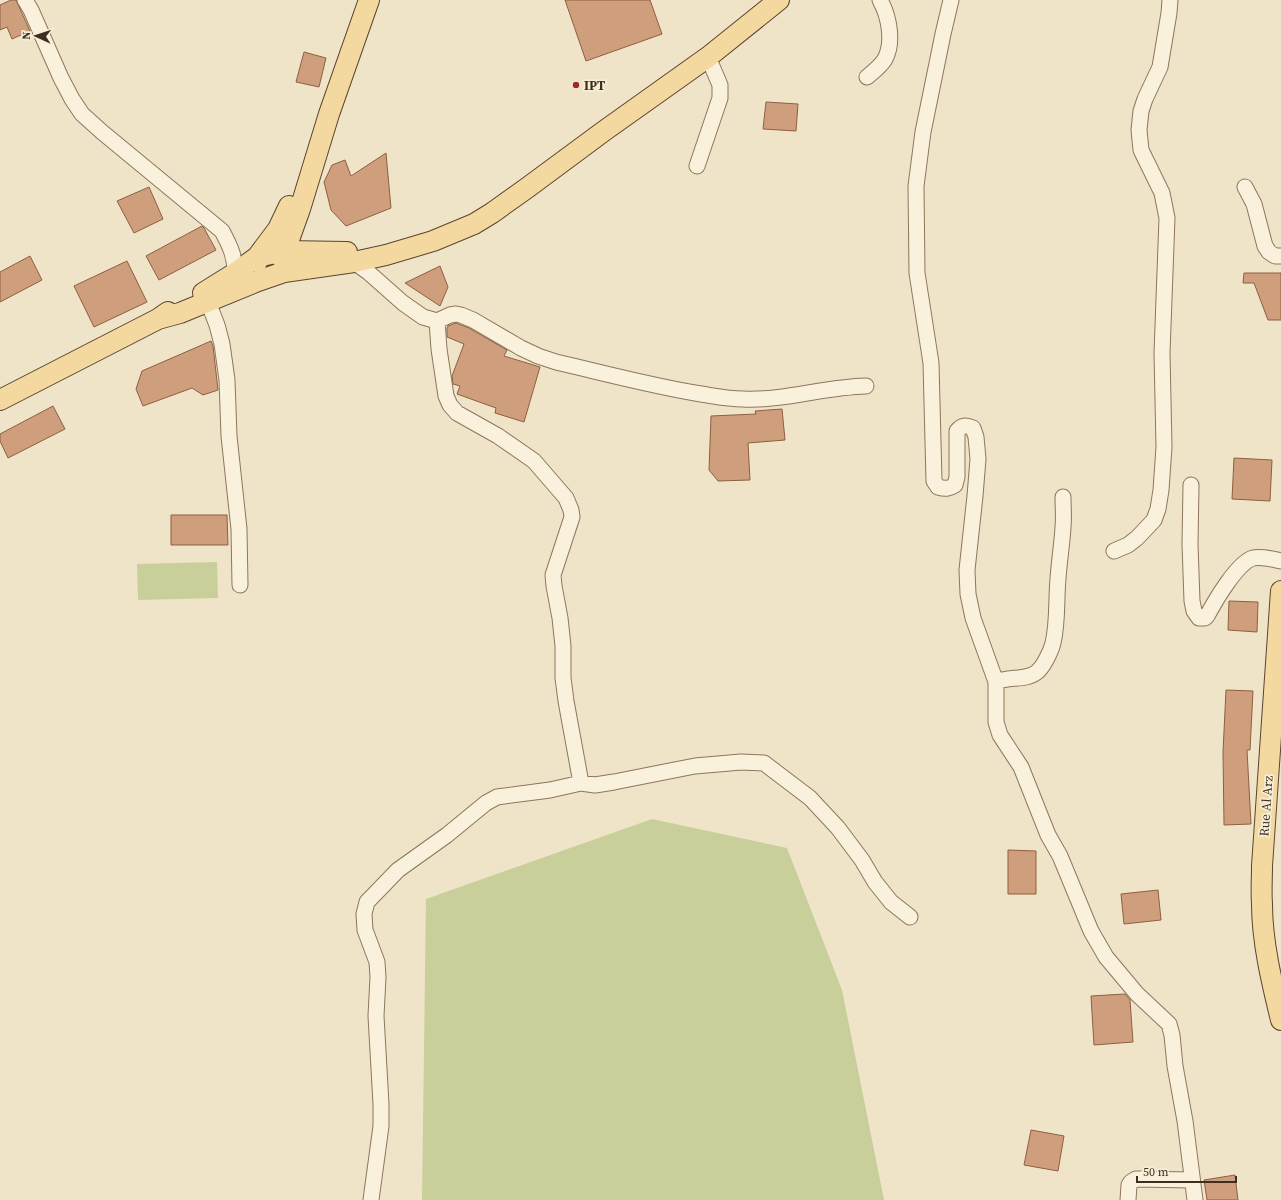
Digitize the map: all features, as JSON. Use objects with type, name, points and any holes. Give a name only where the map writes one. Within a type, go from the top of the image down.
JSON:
[{"type":"main road","points":[[284,272],[285,251],[300,209],[329,114],[369,0]]},
{"type":"main road","points":[[158,319],[180,313],[284,272],[354,262],[397,252],[444,237],[474,224],[492,213],[708,57],[779,0]]},
{"type":"main road","points":[[0,400],[158,319],[176,307],[206,292],[257,257],[278,230],[315,140],[329,114]]},
{"type":"main road","points":[[257,257],[285,251],[397,252]]},
{"type":"main road","points":[[257,257],[258,281]]},
{"type":"main road","name":"Rue Al Arz","points":[[1281,590],[1262,866],[1264,932],[1271,975],[1281,1020]]},
{"type":"street","points":[[25,0],[31,10],[61,78],[82,114],[222,231],[230,245],[235,259],[235,273]]},
{"type":"street","points":[[867,77],[882,62],[888,50],[890,34],[886,15],[880,0]]},
{"type":"street","points":[[952,0],[943,34],[919,157],[916,186],[917,273],[931,363],[934,481],[938,487],[949,489],[955,485],[957,477],[957,432],[961,427],[967,425],[973,428],[976,437],[978,459],[967,570],[968,594],[973,618],[996,682],[996,722],[1000,735],[1021,767],[1048,834],[1060,856],[1091,931],[1106,956],[1137,994],[1167,1022],[1170,1028],[1185,1121],[1195,1200]]},
{"type":"street","points":[[1114,551],[1128,545],[1154,520],[1158,509],[1161,490],[1164,447],[1162,354],[1167,218],[1162,193],[1141,150],[1139,130],[1141,111],[1145,99],[1160,67],[1170,0]]},
{"type":"street","points":[[696,166],[720,98],[720,85],[708,57]]},
{"type":"street","points":[[1245,187],[1254,204],[1265,246],[1269,252],[1275,256],[1281,256]]},
{"type":"street","points":[[354,262],[368,272],[403,303],[429,319],[437,321],[450,315],[461,315],[521,348],[550,360],[664,387],[728,398],[764,399],[790,396],[838,387],[866,386]]},
{"type":"street","points":[[208,302],[217,325],[222,344],[227,380],[229,436],[239,528],[240,585]]},
{"type":"street","points":[[437,321],[439,349],[446,396],[450,405],[457,413],[498,436],[534,461],[566,498],[571,510],[572,517],[553,575],[563,646],[563,678],[566,701],[581,783]]},
{"type":"street","points":[[1191,485],[1190,544],[1192,600],[1194,611],[1199,618],[1205,618],[1208,616],[1224,588],[1247,562],[1258,558],[1281,561]]},
{"type":"street","points":[[996,682],[1003,678],[1029,676],[1038,672],[1050,653],[1056,623],[1058,579],[1063,527],[1063,497]]},
{"type":"street","points":[[370,1200],[381,1126],[381,1111],[376,1016],[378,977],[377,962],[365,930],[364,914],[366,902],[398,870],[447,835],[486,802],[497,796],[550,790],[581,783],[595,785],[695,766],[741,762],[764,763],[810,798],[848,841],[862,860],[875,882],[891,902],[910,917]]},
{"type":"street","points":[[1128,1200],[1130,1182],[1136,1179],[1192,1180]]},
{"type":"green space","points":[[217,562],[218,598],[138,600],[137,564]]},
{"type":"green space","points":[[652,819],[787,848],[842,990],[884,1200],[422,1200],[426,899]]},
{"type":"building","points":[[11,0],[16,0],[30,31],[12,39],[7,27],[0,30],[0,5]]},
{"type":"building","points":[[565,0],[650,0],[662,34],[586,61]]},
{"type":"building","points":[[304,52],[326,58],[319,87],[296,82]]},
{"type":"building","points":[[766,102],[798,104],[796,131],[763,129]]},
{"type":"building","points":[[386,153],[391,208],[346,226],[331,210],[324,182],[332,165],[345,160],[351,176]]},
{"type":"building","points":[[149,187],[163,219],[134,233],[117,201]]},
{"type":"building","points":[[202,226],[216,250],[159,280],[146,256]]},
{"type":"building","points":[[30,256],[42,280],[0,302],[0,272]]},
{"type":"building","points":[[127,261],[147,302],[94,327],[74,286]]},
{"type":"building","points":[[440,266],[448,287],[440,306],[405,283]]},
{"type":"building","points":[[1244,273],[1281,273],[1281,320],[1268,320],[1254,283],[1243,283]]},
{"type":"building","points":[[456,323],[469,328],[507,350],[504,356],[540,367],[524,422],[495,413],[496,408],[457,394],[460,386],[453,384],[452,376],[464,344],[447,337],[448,326]]},
{"type":"building","points":[[211,341],[213,346],[218,390],[203,395],[192,388],[143,406],[136,389],[142,371]]},
{"type":"building","points":[[53,406],[65,429],[8,458],[0,441],[0,434]]},
{"type":"building","points":[[782,409],[785,440],[748,443],[750,480],[718,481],[709,470],[711,416],[756,414],[755,411]]},
{"type":"building","points":[[1234,458],[1272,460],[1270,501],[1232,499]]},
{"type":"building","points":[[171,515],[227,515],[228,545],[171,545]]},
{"type":"building","points":[[1229,601],[1258,602],[1257,632],[1228,630]]},
{"type":"building","points":[[1226,690],[1253,691],[1250,750],[1247,750],[1251,824],[1224,825],[1223,752]]},
{"type":"building","points":[[1008,850],[1036,851],[1036,894],[1008,894]]},
{"type":"building","points":[[1158,890],[1161,920],[1124,924],[1121,894]]},
{"type":"building","points":[[1125,994],[1130,1000],[1133,1042],[1094,1045],[1091,996]]},
{"type":"building","points":[[1031,1130],[1064,1136],[1058,1171],[1024,1165]]},
{"type":"building","points":[[1235,1175],[1238,1200],[1207,1200],[1204,1180]]},
{"type":"place","name":"IPT","points":[[576,85]]}]
